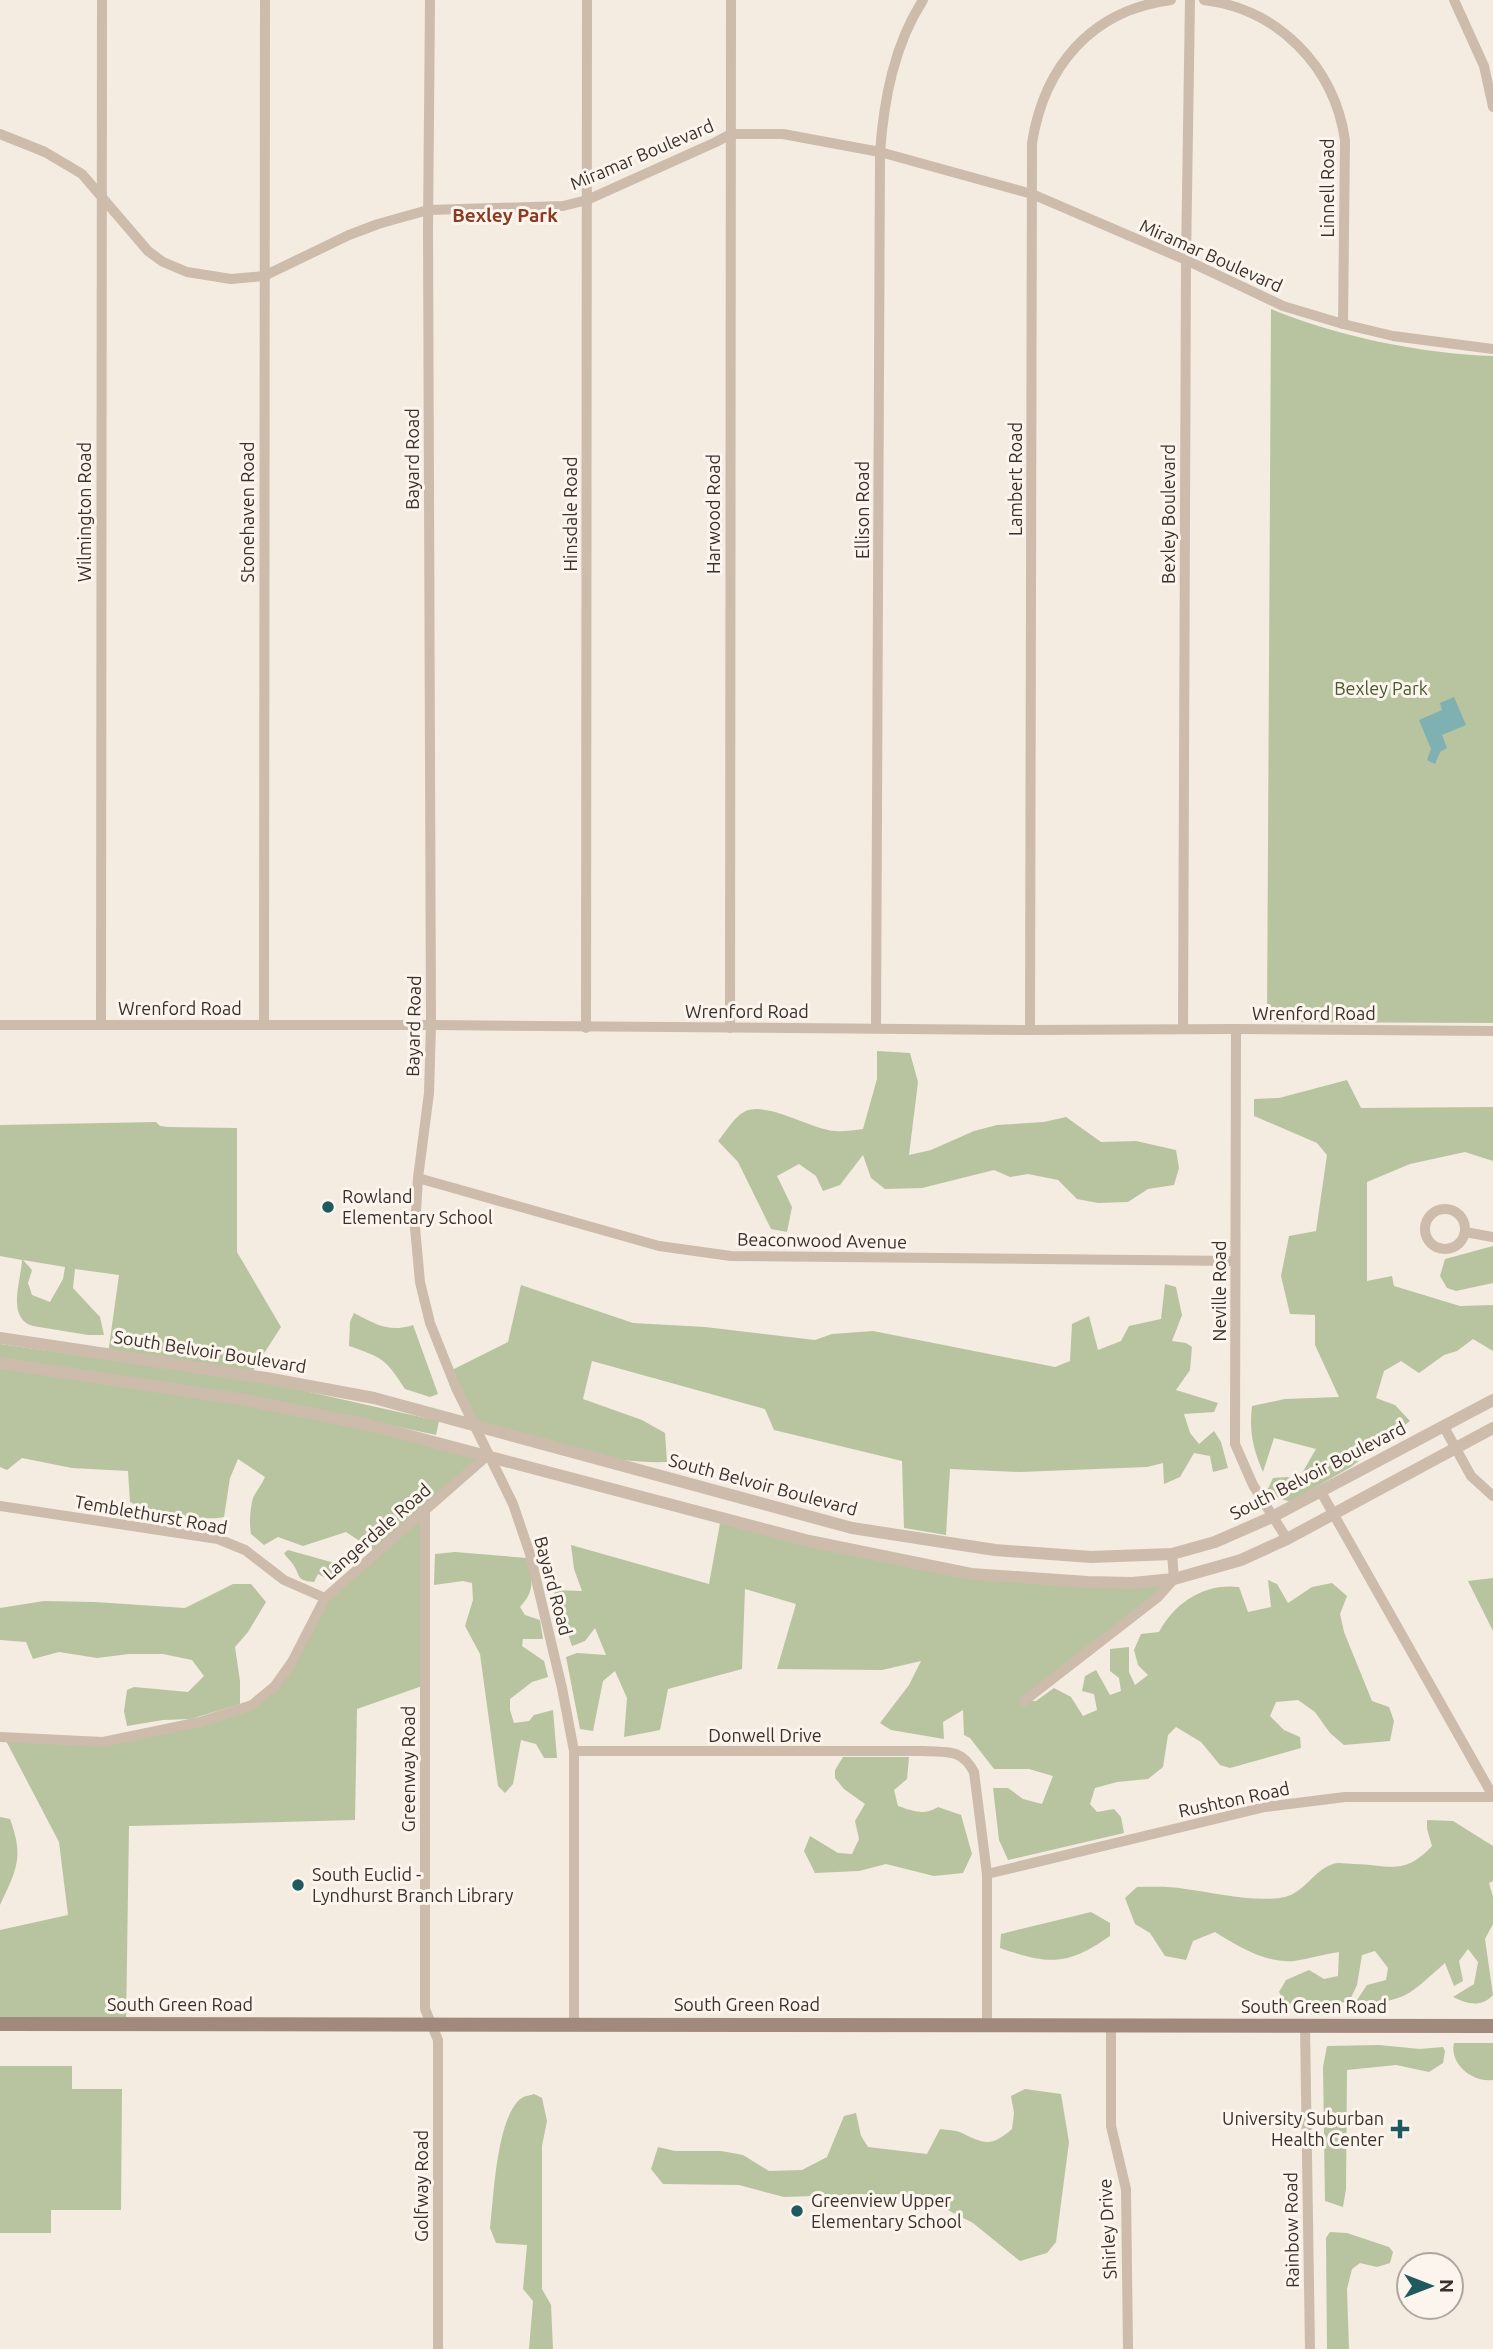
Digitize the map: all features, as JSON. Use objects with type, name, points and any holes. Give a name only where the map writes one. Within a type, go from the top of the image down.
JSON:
[{"type":"main road","name":"South Green Road","points":[[0,2024],[1493,2026]]},
{"type":"street","name":"Wilmington Road","points":[[101,1024],[102,0]]},
{"type":"street","name":"Stonehaven Road","points":[[264,1025],[265,0]]},
{"type":"street","name":"Bayard Road","points":[[430,0],[428,210],[431,1025],[429,1093],[418,1178],[415,1228],[420,1282],[430,1323],[488,1455],[513,1504],[530,1554],[562,1688],[573,1751],[574,2024]]},
{"type":"street","name":"Hinsdale Road","points":[[586,1028],[587,0]]},
{"type":"street","name":"Harwood Road","points":[[730,1028],[731,0]]},
{"type":"street","name":"Ellison Road","points":[[876,1028],[880,152],[883,108],[898,52],[923,0]]},
{"type":"street","name":"Lambert Road","points":[[1030,1031],[1032,143],[1035,123],[1047,88],[1061,64],[1086,36],[1138,7],[1171,0]]},
{"type":"street","name":"Bexley Boulevard","points":[[1183,1029],[1186,260],[1190,0]]},
{"type":"street","name":"Linnell Road","points":[[1203,0],[1246,10],[1282,30],[1304,50],[1328,84],[1342,120],[1345,140],[1343,324]]},
{"type":"street","points":[[1454,0],[1481,59],[1493,107]]},
{"type":"street","name":"Miramar Boulevard","points":[[0,134],[33,146],[82,174],[148,251],[163,262],[211,278],[264,276],[358,231],[428,210],[563,206],[587,200],[730,134],[783,134],[880,152],[1032,194],[1186,260],[1283,306],[1393,336],[1493,349]]},
{"type":"street","name":"Wrenford Road","points":[[0,1025],[1493,1031]]},
{"type":"street","name":"Neville Road","points":[[1236,1029],[1235,1444],[1253,1485],[1287,1539]]},
{"type":"street","name":"Beaconwood Avenue","points":[[418,1178],[659,1246],[731,1256],[1235,1261]]},
{"type":"street","points":[[1440,1209],[1453,1210],[1463,1219],[1465,1232],[1459,1244],[1440,1248],[1429,1241],[1425,1229],[1434,1212],[1440,1209]]},
{"type":"street","points":[[1465,1232],[1493,1237]]},
{"type":"street","name":"South Belvoir Boulevard","points":[[0,1338],[374,1398],[852,1528],[995,1550],[1091,1557],[1172,1554],[1215,1542],[1321,1492],[1493,1400]]},
{"type":"street","points":[[0,1363],[246,1400],[369,1425],[809,1541],[890,1559],[971,1574],[1074,1581],[1132,1583],[1174,1579],[1241,1560],[1287,1539],[1493,1428]]},
{"type":"street","points":[[1444,1427],[1471,1476],[1493,1496]]},
{"type":"street","name":"Langerdale Road","points":[[0,1737],[103,1742],[200,1722],[252,1705],[275,1686],[292,1662],[325,1598],[488,1455]]},
{"type":"street","points":[[1321,1492],[1493,1796]]},
{"type":"street","name":"Temblethurst Road","points":[[0,1506],[218,1539],[245,1550],[284,1580],[325,1598]]},
{"type":"street","name":"Greenway Road","points":[[425,1512],[425,2009],[433,2025]]},
{"type":"street","points":[[1024,1701],[1147,1606],[1174,1579],[1172,1554]]},
{"type":"street","name":"Donwell Drive","points":[[573,1751],[957,1753],[967,1758],[974,1772],[987,1874]]},
{"type":"street","name":"Rushton Road","points":[[987,1874],[1265,1807],[1345,1797],[1493,1796]]},
{"type":"street","points":[[987,1874],[987,2025]]},
{"type":"street","name":"Golfway Road","points":[[433,2025],[438,2040],[438,2349]]},
{"type":"street","name":"Shirley Drive","points":[[1111,2025],[1111,2126],[1126,2189],[1128,2349]]},
{"type":"street","name":"Rainbow Road","points":[[1305,2027],[1310,2349]]},
{"type":"green space","name":"Bexley Park","points":[[1271,309],[1296,319],[1380,342],[1438,352],[1493,356],[1493,1023],[1267,1022]]},
{"type":"green space","points":[[877,1051],[910,1053],[918,1082],[909,1155],[931,1150],[974,1131],[997,1125],[1044,1122],[1066,1117],[1101,1142],[1136,1141],[1176,1150],[1179,1168],[1174,1185],[1148,1189],[1128,1202],[1098,1203],[1077,1199],[1058,1180],[1028,1174],[1010,1177],[994,1170],[922,1188],[885,1189],[871,1178],[863,1155],[840,1185],[823,1191],[816,1176],[799,1164],[777,1176],[792,1207],[787,1232],[771,1229],[738,1162],[718,1141],[737,1118],[753,1109],[776,1112],[835,1131],[863,1129],[877,1079]]},
{"type":"green space","points":[[1347,1080],[1361,1108],[1493,1107],[1493,1161],[1465,1152],[1410,1164],[1367,1182],[1367,1281],[1392,1276],[1394,1286],[1460,1306],[1493,1305],[1493,1351],[1473,1339],[1419,1373],[1401,1361],[1384,1371],[1376,1398],[1395,1405],[1410,1421],[1351,1467],[1290,1502],[1266,1493],[1273,1478],[1287,1477],[1298,1480],[1316,1449],[1274,1438],[1263,1472],[1253,1440],[1252,1406],[1285,1399],[1339,1397],[1315,1345],[1315,1315],[1290,1314],[1281,1276],[1289,1236],[1316,1231],[1327,1155],[1317,1143],[1254,1116],[1254,1099],[1279,1098]]},
{"type":"green space","points":[[156,1122],[160,1126],[168,1127],[237,1128],[237,1252],[281,1327],[250,1375],[108,1354],[119,1275],[75,1269],[73,1288],[100,1317],[104,1335],[33,1326],[25,1322],[17,1307],[22,1260],[0,1256],[0,1125]],"holes":[[[23,1260],[65,1267],[63,1279],[50,1302],[32,1295],[28,1283],[32,1270]]]},
{"type":"green space","points":[[1493,1246],[1493,1283],[1456,1291],[1447,1288],[1440,1276],[1445,1259]]},
{"type":"green space","points":[[1165,1284],[1176,1287],[1182,1315],[1172,1341],[1186,1343],[1192,1347],[1190,1370],[1176,1390],[1218,1403],[1214,1412],[1184,1414],[1190,1433],[1199,1444],[1214,1431],[1221,1442],[1228,1468],[1213,1472],[1210,1456],[1194,1453],[1180,1477],[1164,1484],[1163,1463],[1147,1467],[1020,1472],[950,1469],[946,1535],[904,1528],[902,1461],[774,1430],[765,1409],[592,1361],[583,1399],[642,1420],[665,1433],[667,1462],[618,1459],[570,1451],[475,1426],[450,1371],[508,1342],[521,1285],[633,1323],[705,1327],[815,1340],[832,1334],[873,1331],[1055,1367],[1070,1361],[1072,1324],[1089,1316],[1098,1350],[1121,1341],[1129,1326],[1161,1319]]},
{"type":"green space","points":[[354,1313],[389,1328],[413,1325],[438,1394],[430,1397],[405,1389],[382,1360],[349,1346],[350,1322]]},
{"type":"green space","points":[[0,1344],[269,1383],[439,1421],[436,1435],[293,1404],[0,1359]]},
{"type":"green space","points":[[0,1363],[192,1391],[488,1455],[425,1512],[425,1685],[357,1709],[355,1820],[129,1826],[126,2024],[0,2024],[0,1930],[68,1915],[59,1842],[4,1737],[103,1742],[252,1705],[275,1686],[325,1598],[376,1552],[346,1532],[303,1546],[278,1537],[264,1545],[251,1534],[250,1521],[253,1498],[265,1477],[238,1459],[230,1478],[224,1517],[215,1518],[162,1512],[130,1502],[128,1471],[72,1468],[22,1458],[7,1470],[0,1467]]},
{"type":"green space","points":[[721,1518],[971,1574],[1174,1579],[1026,1701],[1036,1701],[1054,1688],[1071,1697],[1083,1716],[1097,1710],[1094,1694],[1082,1691],[1085,1676],[1096,1670],[1110,1695],[1121,1691],[1119,1678],[1110,1671],[1110,1649],[1129,1647],[1129,1672],[1135,1685],[1148,1675],[1138,1665],[1134,1650],[1141,1634],[1159,1632],[1173,1612],[1192,1597],[1214,1588],[1239,1587],[1248,1612],[1271,1607],[1268,1580],[1277,1584],[1288,1603],[1312,1587],[1332,1583],[1347,1596],[1340,1614],[1344,1632],[1372,1701],[1389,1707],[1394,1721],[1390,1741],[1344,1745],[1330,1733],[1315,1712],[1298,1700],[1276,1702],[1270,1716],[1284,1730],[1300,1737],[1301,1748],[1230,1768],[1220,1765],[1201,1742],[1176,1727],[1168,1735],[1163,1767],[1148,1779],[1117,1782],[1095,1788],[1090,1804],[1097,1812],[1114,1809],[1121,1817],[1124,1833],[1008,1860],[999,1840],[993,1788],[1008,1788],[1023,1799],[1042,1804],[1053,1776],[1029,1769],[994,1769],[970,1738],[964,1735],[963,1710],[943,1722],[944,1739],[891,1730],[880,1723],[909,1685],[921,1661],[882,1670],[777,1669],[796,1604],[745,1589],[742,1669],[668,1689],[660,1730],[624,1737],[627,1698],[615,1671],[603,1681],[593,1731],[580,1729],[566,1657],[577,1653],[606,1655],[595,1628],[585,1641],[572,1646],[553,1590],[582,1591],[574,1569],[571,1545],[709,1584]]},
{"type":"green space","points":[[288,1550],[349,1567],[336,1579],[330,1580],[318,1574],[314,1582],[304,1580],[299,1577],[284,1553]]},
{"type":"green space","points":[[455,1552],[527,1558],[531,1589],[520,1607],[525,1615],[540,1620],[543,1639],[523,1639],[522,1646],[544,1661],[548,1677],[532,1682],[510,1699],[510,1710],[514,1723],[529,1721],[534,1715],[553,1710],[557,1758],[544,1758],[536,1744],[521,1740],[513,1784],[505,1793],[498,1786],[480,1654],[465,1626],[473,1600],[472,1583],[463,1581],[434,1585],[435,1554]]},
{"type":"green space","points":[[1493,1578],[1493,1631],[1468,1581]]},
{"type":"green space","points":[[233,1584],[251,1584],[266,1602],[248,1632],[235,1647],[240,1704],[191,1719],[127,1726],[124,1711],[127,1690],[134,1687],[188,1692],[204,1676],[192,1660],[163,1654],[97,1658],[59,1652],[33,1659],[26,1642],[0,1640],[0,1608],[44,1601],[185,1608]]},
{"type":"green space","points":[[843,1757],[909,1757],[907,1779],[894,1790],[898,1806],[923,1812],[938,1807],[961,1815],[972,1854],[963,1873],[934,1876],[886,1864],[859,1871],[815,1873],[804,1851],[810,1836],[838,1853],[852,1854],[859,1839],[855,1821],[865,1804],[844,1789],[835,1778],[835,1770]]},
{"type":"green space","points":[[0,1817],[10,1819],[17,1843],[17,1863],[0,1905]]},
{"type":"green space","points":[[1427,1820],[1453,1821],[1493,1846],[1493,1881],[1489,1883],[1493,1897],[1493,1924],[1485,1939],[1493,1995],[1484,2002],[1469,2003],[1453,1997],[1474,1984],[1478,1962],[1468,1949],[1459,1961],[1463,1981],[1454,1986],[1445,1963],[1414,1990],[1396,1999],[1355,2003],[1367,1985],[1386,1980],[1388,1968],[1375,1951],[1362,1955],[1357,1985],[1349,2002],[1300,2005],[1285,2003],[1279,1992],[1286,1980],[1309,1970],[1324,1979],[1338,1976],[1339,1952],[1283,1961],[1263,1957],[1215,1932],[1193,1941],[1186,1960],[1165,1956],[1150,1933],[1135,1924],[1125,1898],[1137,1887],[1179,1888],[1248,1898],[1285,1897],[1298,1891],[1320,1871],[1333,1864],[1396,1867],[1413,1862],[1432,1846]]},
{"type":"green space","points":[[1091,1912],[1110,1923],[1110,1936],[1082,1953],[1057,1960],[1045,1960],[1000,1948],[1001,1934]]},
{"type":"green space","points":[[1454,2043],[1493,2043],[1493,2080],[1478,2078],[1464,2070],[1455,2058]]},
{"type":"green space","points":[[1379,2045],[1420,2049],[1443,2047],[1443,2063],[1429,2072],[1396,2065],[1347,2070],[1346,2189],[1343,2207],[1325,2201],[1323,2067],[1327,2046]]},
{"type":"green space","points":[[0,2066],[72,2066],[72,2089],[122,2089],[121,2210],[51,2210],[51,2233],[0,2233]]},
{"type":"green space","points":[[1025,2089],[1061,2094],[1069,2142],[1056,2242],[1047,2253],[1020,2261],[973,2223],[936,2204],[874,2194],[784,2197],[739,2185],[663,2184],[651,2169],[658,2147],[675,2151],[721,2151],[743,2155],[769,2171],[802,2170],[827,2157],[844,2116],[856,2113],[861,2136],[868,2147],[927,2154],[940,2129],[960,2132],[976,2140],[993,2141],[1012,2129],[1014,2113],[1011,2096]]},
{"type":"green space","points":[[534,2094],[542,2098],[547,2121],[542,2146],[542,2289],[551,2305],[553,2349],[529,2349],[533,2301],[523,2289],[527,2245],[496,2243],[490,2228],[497,2161],[505,2125],[519,2100]]},
{"type":"green space","points":[[1330,2232],[1347,2233],[1389,2247],[1393,2252],[1390,2263],[1377,2267],[1360,2263],[1352,2269],[1347,2289],[1349,2349],[1327,2349],[1326,2238]]},
{"type":"water","points":[[1454,697],[1466,725],[1442,735],[1447,748],[1440,752],[1435,764],[1427,760],[1431,749],[1419,720],[1442,710],[1440,703]]},
{"type":"place","name":"Rowland Elementary School","points":[[328,1207]]},
{"type":"place","name":"South Euclid - Lyndhurst Branch Library","points":[[298,1885]]},
{"type":"place","name":"University Suburban Health Center","points":[[1400,2129]]},
{"type":"place","name":"Greenview Upper Elementary School","points":[[797,2211]]},
{"type":"district","name":"Bexley Park","points":[[505,215]]}]
